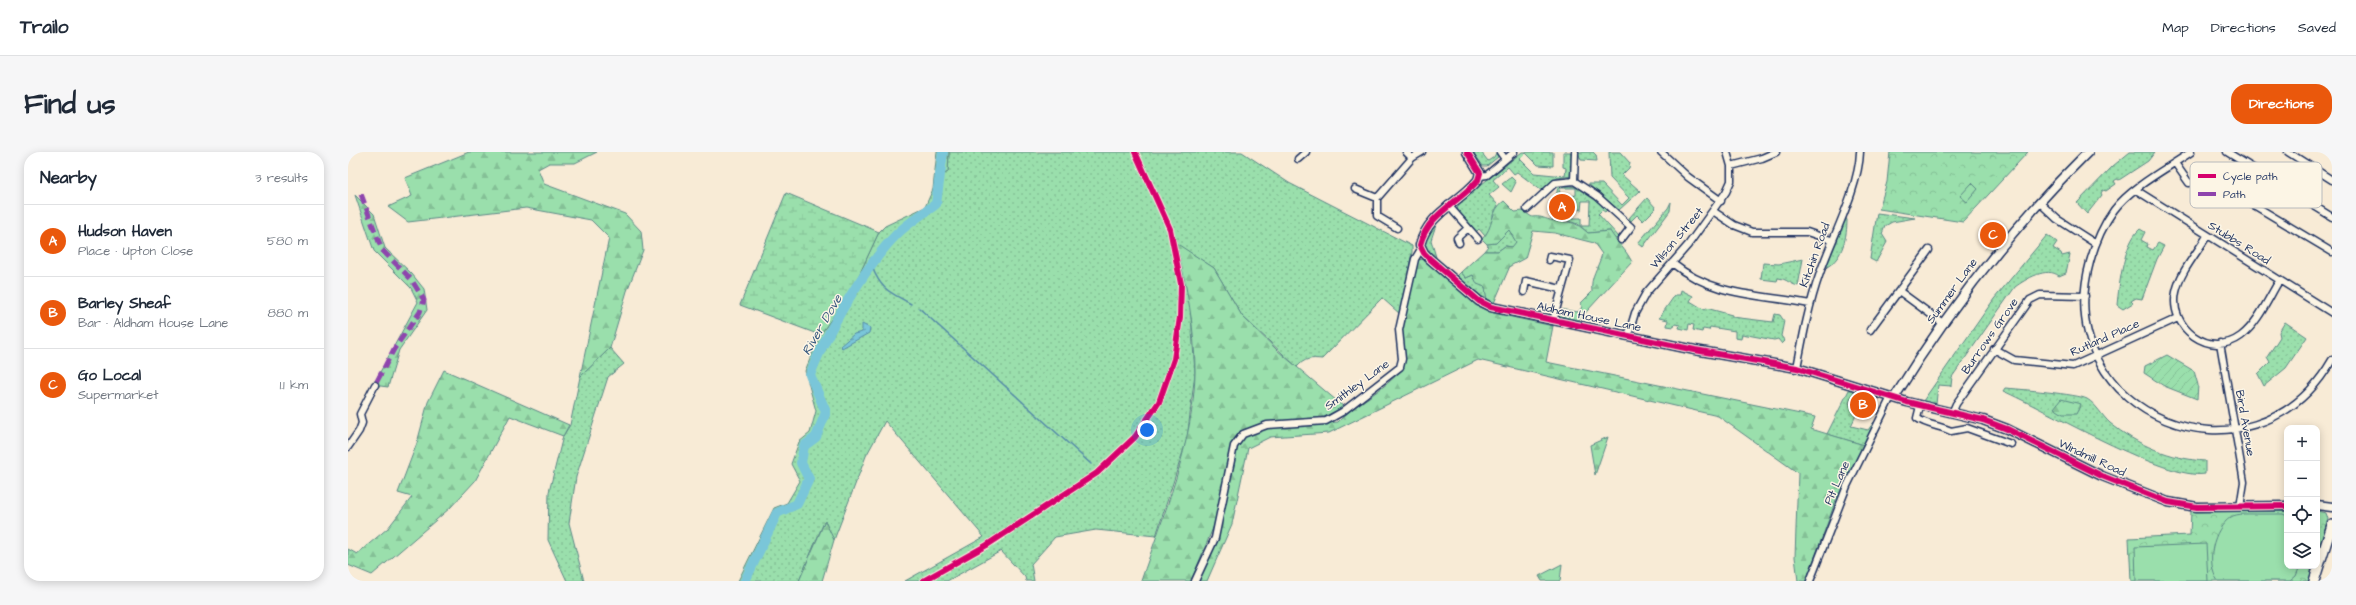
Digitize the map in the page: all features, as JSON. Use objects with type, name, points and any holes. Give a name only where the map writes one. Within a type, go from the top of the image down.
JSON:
[{"type":"main road","points":[[2314,581],[2332,525]]},
{"type":"street","points":[[1298,159],[1306,152]]},
{"type":"street","points":[[1406,152],[1412,158]]},
{"type":"street","points":[[1377,198],[1383,194],[1412,158],[1422,152]]},
{"type":"street","points":[[1467,152],[1480,176]]},
{"type":"street","points":[[1500,152],[1505,159]]},
{"type":"street","points":[[1421,249],[1420,245],[1424,234],[1434,219],[1475,184],[1480,176],[1486,174],[1514,152]]},
{"type":"street","points":[[1574,181],[1575,152]]},
{"type":"street","points":[[1661,152],[1688,178],[1721,201]]},
{"type":"street","name":"Wilson Street","points":[[1628,336],[1635,313],[1646,293],[1721,201],[1731,181],[1732,166],[1727,152]]},
{"type":"street","points":[[1732,166],[1762,158],[1776,152]]},
{"type":"street","name":"Kitchin Road","points":[[1797,368],[1810,304],[1831,240],[1855,176],[1860,152]]},
{"type":"street","name":"Summer Lane","points":[[1892,398],[2009,235],[2086,152]]},
{"type":"street","points":[[2191,152],[2136,190],[2115,209],[2096,244],[2088,271],[2085,296],[2088,329],[2097,356],[2110,378],[2124,394],[2160,419],[2196,430],[2236,430],[2264,422],[2290,407],[2313,387],[2332,360]]},
{"type":"street","points":[[2227,152],[2243,162]]},
{"type":"street","points":[[2288,152],[2304,162]]},
{"type":"street","points":[[2175,163],[2190,183]]},
{"type":"street","points":[[2322,174],[2332,180]]},
{"type":"street","points":[[1527,209],[1555,183],[1574,181],[1597,196],[1631,227]]},
{"type":"street","points":[[1355,189],[1377,198]]},
{"type":"street","name":"Stubbs Road","points":[[2136,190],[2207,236],[2332,313]]},
{"type":"street","points":[[1377,198],[1377,216],[1397,228]]},
{"type":"street","points":[[2040,203],[2057,219],[2096,244]]},
{"type":"street","points":[[1448,206],[1478,239]]},
{"type":"street","points":[[2259,208],[2332,252]]},
{"type":"street","points":[[2317,208],[2332,217]]},
{"type":"street","points":[[1714,211],[1734,225],[1752,232],[1807,232],[1831,240]]},
{"type":"street","points":[[1621,240],[1636,221]]},
{"type":"street","points":[[1458,243],[1457,238],[1468,228]]},
{"type":"street","points":[[2207,236],[2178,286],[2175,300],[2178,318],[2182,326],[2197,338],[2209,342],[2220,343],[2236,339],[2247,330],[2279,281]]},
{"type":"street","name":"Aldham House Lane","points":[[1421,249],[1467,291],[1485,305],[1553,321],[1797,368],[1892,398]]},
{"type":"street","name":"Smithley Lane","points":[[1196,581],[1215,538],[1234,446],[1243,434],[1267,426],[1326,421],[1342,412],[1400,367],[1402,360],[1399,330],[1415,259],[1421,249]]},
{"type":"street","points":[[1870,330],[1929,250]]},
{"type":"street","points":[[1549,260],[1550,256],[1572,261],[1564,286],[1561,289],[1553,321]]},
{"type":"street","points":[[1672,263],[1688,276],[1719,289],[1810,304]]},
{"type":"street","points":[[1524,292],[1526,281],[1561,289]]},
{"type":"street","points":[[1899,291],[1944,324]]},
{"type":"street","name":"Burrows Grove","points":[[1952,413],[1956,404],[2024,305],[2035,296],[2085,296]]},
{"type":"street","name":"Rutland Place","points":[[1994,349],[2014,360],[2073,366],[2178,318]]},
{"type":"street","name":"Bird Avenue","points":[[2220,343],[2244,482],[2240,506]]},
{"type":"street","points":[[348,447],[359,431],[362,423],[360,414],[375,385]]},
{"type":"street","name":"Windmill Road","points":[[1892,398],[1983,420],[2008,429],[2102,476],[2157,499],[2197,508],[2284,506]]},
{"type":"street","name":"Pit Lane","points":[[1810,581],[1847,486],[1892,398]]},
{"type":"street","points":[[1920,406],[1917,418],[1920,421],[1944,427],[1951,431],[1967,428],[2011,444]]},
{"type":"street","points":[[2320,505],[2332,507]]},
{"type":"green space","points":[[469,152],[597,152],[575,163],[549,163],[538,169],[544,184],[625,214],[641,231],[643,250],[627,291],[610,348],[580,377],[609,238],[591,220],[526,208],[408,222],[388,207],[412,196],[405,178]]},
{"type":"green space","points":[[937,152],[949,152],[948,172],[934,179]]},
{"type":"green space","points":[[949,152],[1242,152],[1289,183],[1412,246],[1400,314],[1382,298],[1322,359],[1308,359],[1297,367],[1242,316],[1214,268],[1176,244],[1190,301],[1195,373],[1187,439],[1156,536],[1096,530],[1055,537],[1031,564],[1034,581],[1026,581],[1025,577],[1001,551],[947,581],[905,581],[984,537],[885,421],[866,456],[834,540],[824,522],[799,581],[738,581],[774,508],[787,503],[800,481],[791,464],[799,442],[810,433],[816,411],[805,371],[820,335],[853,288],[879,232],[885,226],[925,207],[933,189],[934,179],[948,172]]},
{"type":"green space","points":[[1473,152],[1481,152],[1488,161],[1494,157],[1496,153],[1498,157],[1487,166],[1483,166]]},
{"type":"green space","points":[[1522,152],[1553,152],[1553,166],[1538,165],[1526,153],[1520,159],[1534,173],[1565,176],[1566,168],[1563,167],[1563,152],[1571,152],[1572,176],[1557,178],[1542,191],[1517,172],[1514,174],[1508,167],[1493,180],[1499,187],[1489,195],[1498,205],[1493,215],[1492,226],[1485,236],[1479,229],[1476,232],[1458,213],[1457,204]]},
{"type":"green space","points":[[1578,152],[1593,152],[1596,155],[1597,161],[1581,160]]},
{"type":"green space","points":[[1609,152],[1620,152],[1630,163],[1629,168],[1622,175],[1640,191],[1619,210],[1588,184],[1602,184],[1622,205],[1629,198],[1610,178]]},
{"type":"green space","points":[[1890,152],[2028,152],[1963,222],[1879,209],[1887,182]]},
{"type":"green space","points":[[2130,152],[2155,152],[2148,161],[2119,180],[2117,179],[2114,181],[2116,184],[2106,191],[2103,190],[2101,193],[2102,195],[2087,214],[2077,203],[2113,166]]},
{"type":"green space","points":[[1511,177],[1516,182],[1511,192],[1502,184]]},
{"type":"green space","points":[[1972,183],[1978,189],[1967,202],[1960,196]]},
{"type":"green space","points":[[1558,186],[1576,187],[1608,209],[1605,212],[1602,210],[1598,214],[1620,238],[1614,239],[1609,231],[1588,233],[1578,224],[1568,221],[1568,218],[1581,218],[1581,226],[1589,226],[1590,201],[1582,201],[1581,210],[1572,208],[1572,196],[1576,195],[1576,188],[1560,188],[1559,199],[1555,204]]},
{"type":"green space","points":[[786,193],[879,232],[853,288],[820,335],[740,305]]},
{"type":"green space","points":[[355,195],[374,214],[385,248],[412,274],[424,289],[427,310],[399,350],[388,387],[373,385],[418,302],[411,288],[374,251]]},
{"type":"green space","points":[[1647,198],[1656,208],[1643,221],[1637,215],[1631,221],[1629,218]]},
{"type":"green space","points":[[1504,201],[1515,212],[1523,211],[1532,217],[1570,222],[1588,233],[1610,231],[1632,262],[1577,322],[1558,317],[1559,309],[1578,312],[1582,307],[1581,303],[1592,292],[1593,277],[1602,254],[1594,243],[1555,233],[1533,231],[1525,258],[1510,266],[1494,303],[1487,301],[1485,287],[1477,284],[1473,275],[1466,278],[1461,272],[1484,251],[1498,251],[1505,246],[1512,247],[1516,242],[1509,230],[1496,243],[1487,244],[1482,239],[1489,230],[1496,209]]},
{"type":"green space","points":[[1671,202],[1670,211],[1643,247],[1638,243],[1668,208]]},
{"type":"green space","points":[[1877,213],[1915,218],[1892,222],[1885,226],[1882,234],[1887,242],[1876,262],[1870,259]]},
{"type":"green space","points":[[1845,217],[1847,220],[1847,226],[1843,246],[1837,258],[1827,267],[1826,265]]},
{"type":"green space","points":[[1436,222],[1431,240],[1436,257],[1435,259],[1424,248],[1425,238]]},
{"type":"green space","points":[[2140,229],[2145,232],[2141,240],[2148,244],[2147,247],[2153,250],[2158,243],[2164,246],[2157,259],[2142,299],[2136,298],[2131,301],[2133,303],[2123,309],[2117,305],[2123,264],[2134,235]]},
{"type":"green space","points":[[1509,230],[1517,242],[1513,247],[1505,246],[1498,251],[1484,251],[1488,246],[1487,244],[1496,243]]},
{"type":"green space","points":[[2047,235],[2057,242],[2053,248],[2061,253],[2062,256],[2070,254],[2066,273],[2059,276],[2049,272],[2043,273],[2025,280],[2015,287],[1952,377],[1951,386],[1938,385],[1936,404],[1923,401],[1994,299]]},
{"type":"green space","points":[[1176,243],[1214,268],[1242,316],[1277,350],[1344,407],[1324,417],[1265,424],[1241,433],[1215,523],[1191,581],[1141,581],[1176,478],[1189,425],[1193,398],[1195,372],[1194,339],[1184,276]]},
{"type":"green space","points":[[1424,259],[1477,306],[1494,313],[1553,326],[1546,362],[1815,417],[1811,429],[1864,445],[1836,500],[1806,581],[1798,581],[1795,557],[1798,473],[1718,416],[1478,360],[1329,433],[1270,437],[1248,448],[1232,524],[1207,581],[1198,581],[1217,539],[1237,448],[1245,437],[1268,428],[1338,422],[1388,383],[1402,369],[1405,360],[1402,335],[1404,312],[1417,260]]},
{"type":"green space","points":[[1803,259],[1798,286],[1778,278],[1777,281],[1761,279],[1763,263],[1779,264]]},
{"type":"green space","points":[[1461,272],[1466,278],[1473,275],[1485,287],[1487,301],[1457,276]]},
{"type":"green space","points":[[1681,290],[1693,296],[1690,301],[1705,310],[1706,308],[1732,315],[1732,317],[1773,322],[1775,314],[1780,315],[1784,321],[1781,336],[1785,341],[1782,344],[1778,339],[1774,340],[1742,334],[1741,339],[1735,338],[1735,331],[1710,327],[1709,330],[1703,329],[1702,332],[1693,330],[1694,325],[1689,324],[1688,330],[1679,328],[1680,325],[1675,324],[1674,327],[1667,326],[1668,320],[1659,318],[1675,295],[1680,295]]},
{"type":"green space","points":[[2285,322],[2307,337],[2286,368],[2264,386],[2258,374],[2270,362],[2267,357],[2280,337],[2279,332]]},
{"type":"green space","points":[[610,348],[624,364],[608,377],[576,477],[569,523],[584,581],[567,581],[548,540],[549,492],[563,436],[570,425],[580,377]]},
{"type":"green space","points":[[2167,355],[2194,371],[2198,385],[2197,399],[2164,386],[2144,373],[2145,366]]},
{"type":"green space","points":[[444,370],[569,425],[563,436],[510,416],[475,481],[450,508],[372,575],[348,565],[348,549],[357,554],[388,528],[412,497],[398,493],[417,443],[428,402]]},
{"type":"green space","points":[[1850,388],[1855,390],[1849,403],[1857,413],[1851,426],[1868,430],[1874,422],[1864,445],[1827,434]]},
{"type":"green space","points":[[2005,388],[2061,394],[2087,399],[2110,423],[2131,438],[2155,450],[2167,454],[2192,460],[2205,461],[2205,474],[2187,473],[2163,467],[2135,456],[2003,391]]},
{"type":"green space","points":[[2061,399],[2081,404],[2076,414],[2063,414],[2054,408]]},
{"type":"green space","points":[[1608,437],[1595,475],[1590,445]]},
{"type":"green space","points":[[2191,511],[2284,511],[2284,569],[2312,569],[2309,581],[2131,581],[2129,538],[2190,535]]},
{"type":"green space","points":[[2320,512],[2326,513],[2328,519],[2320,545]]},
{"type":"green space","points":[[2244,514],[2284,514],[2284,569],[2299,569],[2296,576],[2290,581],[2218,581],[2214,574],[2212,565],[2213,547],[2216,538],[2225,522],[2231,517]]},
{"type":"green space","points":[[825,521],[834,540],[822,581],[799,581]]},
{"type":"green space","points":[[2206,544],[2208,581],[2136,581],[2135,547]]},
{"type":"green space","points":[[1562,564],[1560,581],[1542,581],[1539,576]]},
{"type":"water","points":[[862,324],[870,328],[869,333],[842,348],[840,346],[854,334],[862,332]]},
{"type":"waterway","name":"River Dove","points":[[745,581],[777,513],[797,504],[809,479],[801,463],[804,446],[816,437],[826,412],[810,375],[817,358],[836,320],[872,264],[901,230],[936,204],[943,152]]},
{"type":"waterway","points":[[872,267],[879,281],[887,290],[911,304]]},
{"type":"waterway","points":[[919,308],[1091,464]]},
{"type":"marked path","points":[[361,194],[382,250],[411,279],[424,300],[420,312],[394,349],[375,385]]},
{"type":"cycle path","points":[[923,581],[987,545],[1097,473],[1135,437],[1159,402],[1174,359],[1180,317],[1181,284],[1170,229],[1135,152]]},
{"type":"cycle path","points":[[1467,152],[1480,173],[1478,180],[1437,216],[1424,234],[1420,245],[1424,253],[1430,259],[1479,301],[1491,307],[1695,350],[1797,368],[1907,402],[1983,420],[2007,429],[2102,476],[2168,502],[2197,507],[2284,506]]},
{"type":"place","name":"Hudson Haven","points":[[1562,207]]},
{"type":"place","name":"Go Local","points":[[1993,235]]},
{"type":"place","name":"Barley Sheaf","points":[[1863,405]]}]
